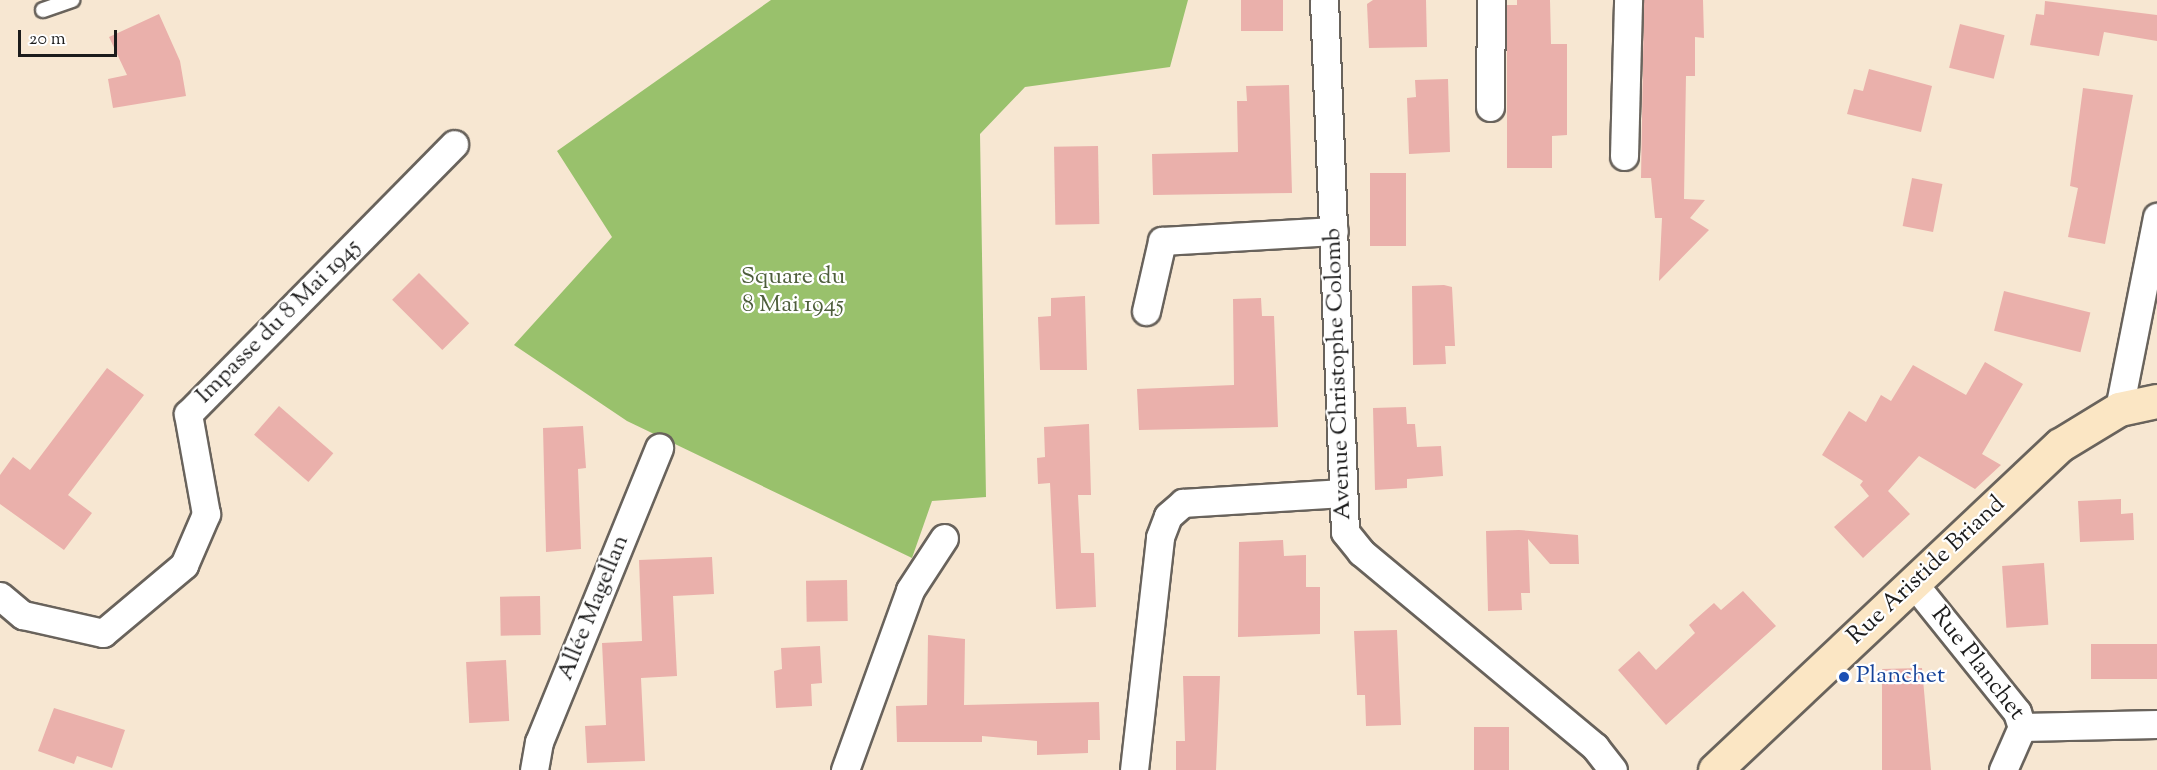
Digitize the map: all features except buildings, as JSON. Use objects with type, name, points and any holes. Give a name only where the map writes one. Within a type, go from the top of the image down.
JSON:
[{"type":"street","name":"Avenue Christophe Colomb","points":[[1324,0],[1345,532],[1361,552],[1595,747],[1613,770]]},
{"type":"street","points":[[1490,107],[1491,0]]},
{"type":"street","points":[[1624,156],[1628,0]]},
{"type":"street","name":"Impasse du 8 Mai 1945","points":[[0,596],[23,615],[104,633],[184,565],[206,514],[188,414],[454,144]]},
{"type":"street","points":[[2120,409],[2157,217]]},
{"type":"street","points":[[1146,311],[1162,241],[1334,231]]},
{"type":"street","name":"Rue Aristide Briand","points":[[1715,770],[2060,445],[2120,409],[2157,401]]},
{"type":"street","name":"Allée Magellan","points":[[534,770],[539,742],[659,448]]},
{"type":"street","points":[[1134,770],[1160,537],[1168,516],[1183,503],[1342,493]]},
{"type":"street","points":[[845,770],[910,590],[944,538]]},
{"type":"street","name":"Rue Planchet","points":[[1914,585],[2017,712],[2022,727],[2157,724]]},
{"type":"street","points":[[2003,770],[2022,727]]},
{"type":"lane","points":[[44,10],[72,0]]},
{"type":"green space","name":"Square du 8 Mai 1945","points":[[771,0],[1188,0],[1170,67],[1025,87],[980,134],[986,497],[932,501],[912,558],[627,421],[514,345],[612,237],[557,151]]},
{"type":"place","name":"Planchet","points":[[1844,677]]}]
